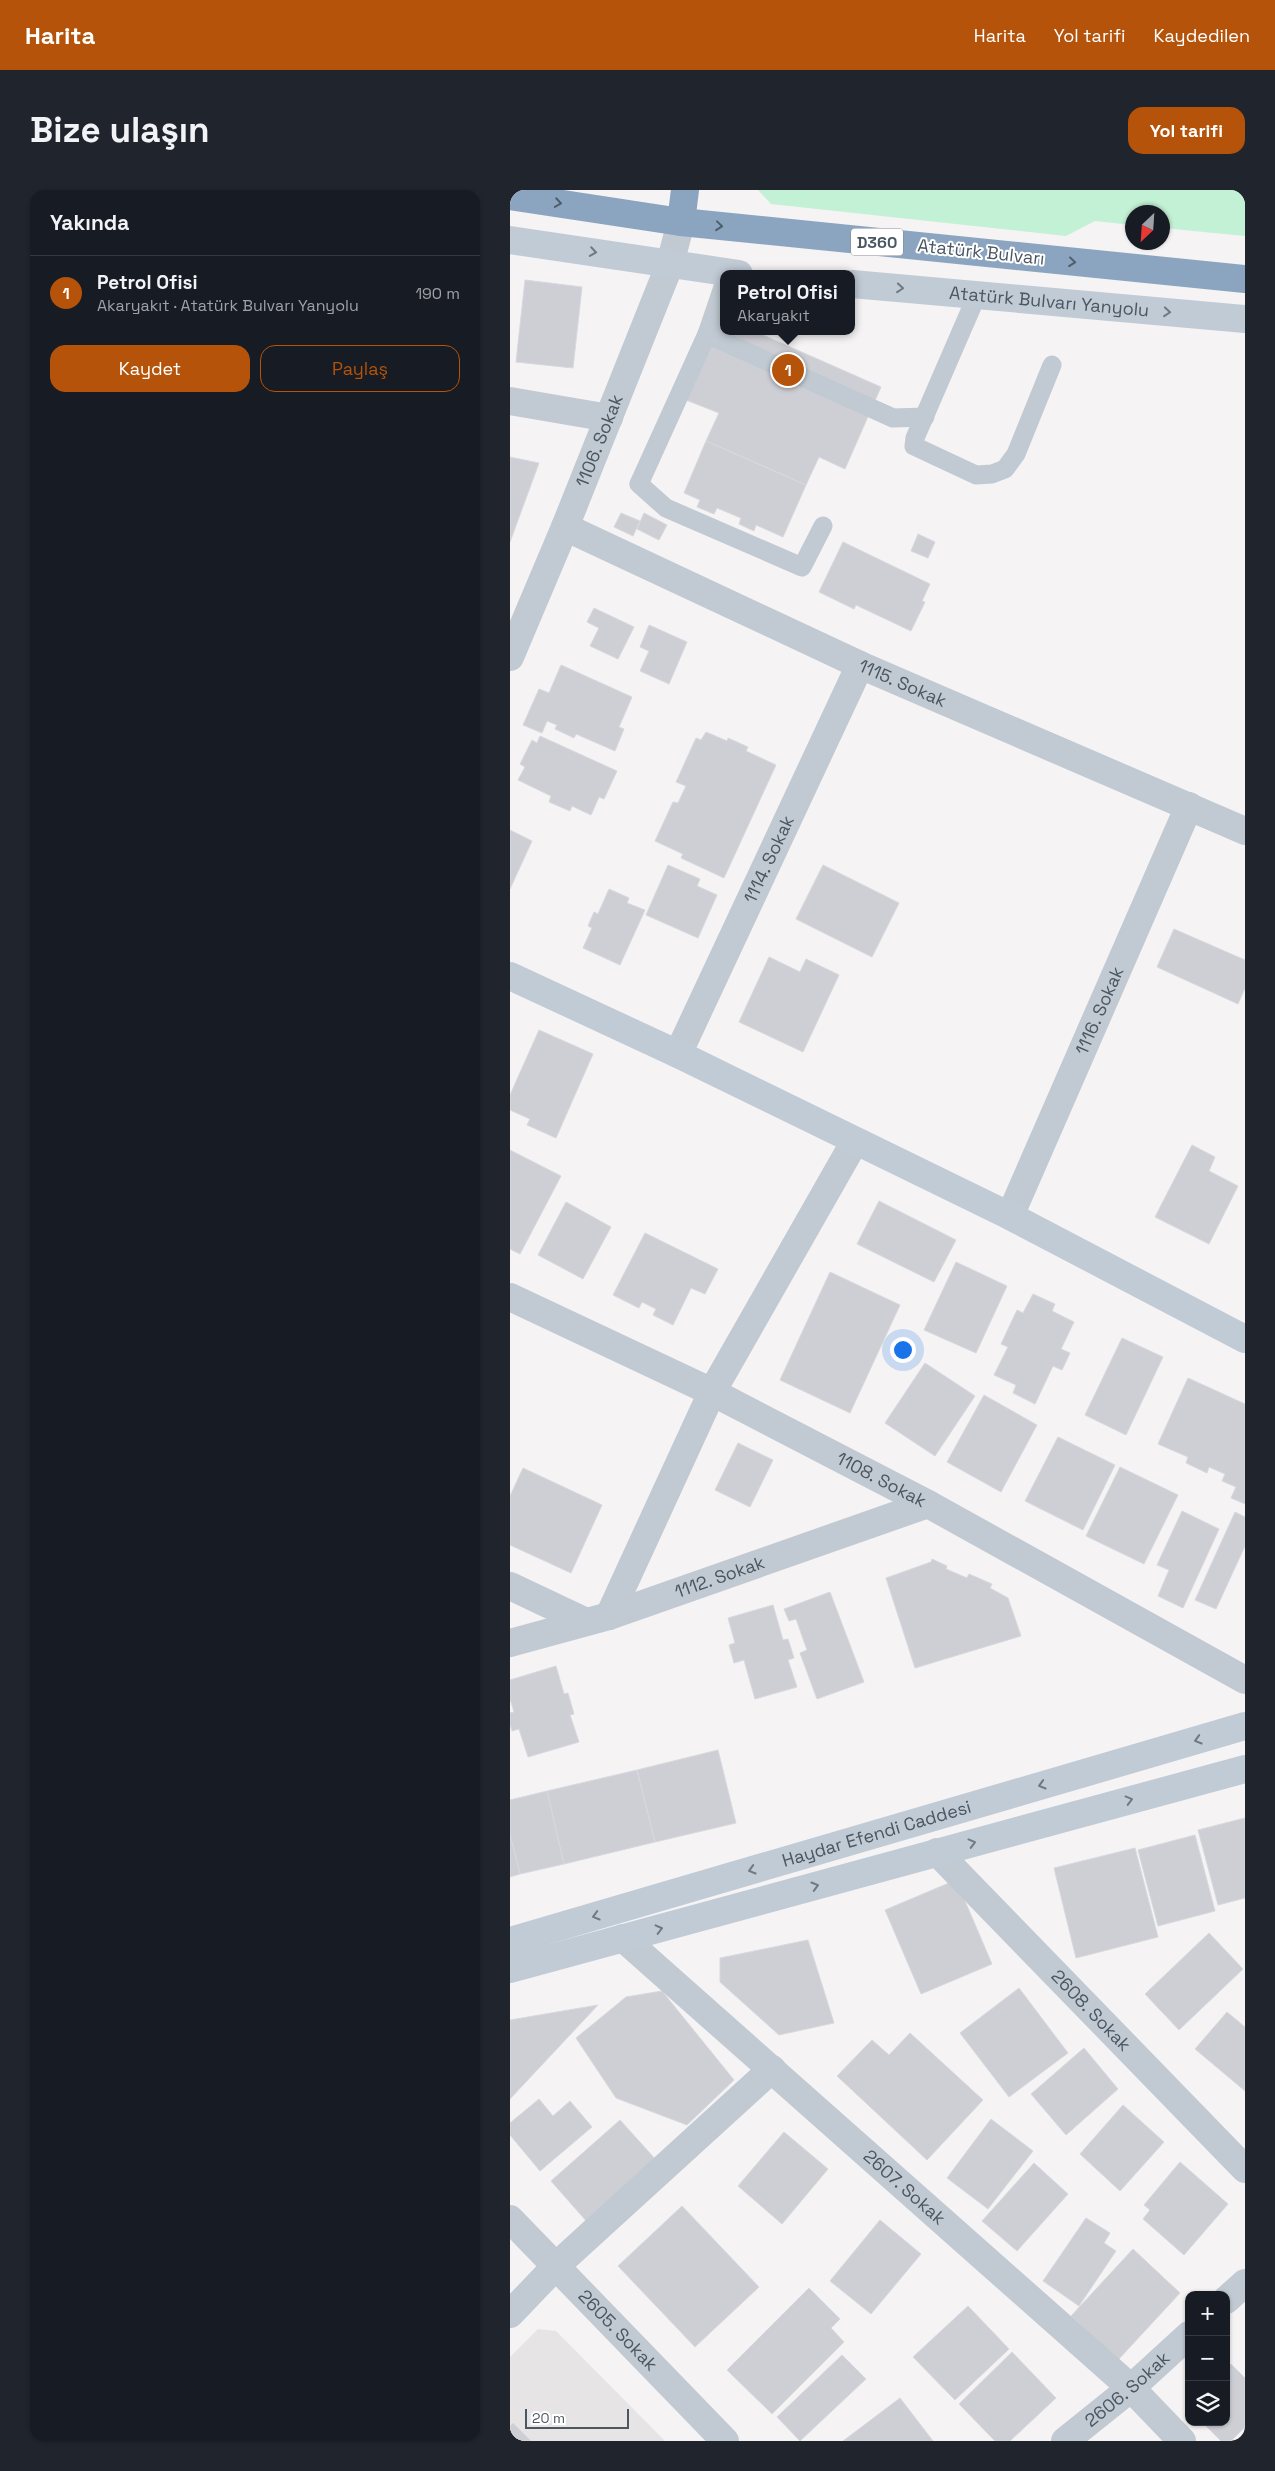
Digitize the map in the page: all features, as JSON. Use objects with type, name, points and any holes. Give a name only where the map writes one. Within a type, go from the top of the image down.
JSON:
[{"type":"highway","points":[[681,222],[685,190]]},
{"type":"highway","name":"Atatürk Bulvarı","points":[[510,196],[681,222],[1245,279]]},
{"type":"main road","points":[[510,240],[670,264],[720,274]]},
{"type":"main road","name":"Atatürk Bulvarı Yanyolu","points":[[855,284],[1245,319]]},
{"type":"main road","points":[[510,976],[678,1054],[1010,1216],[1245,1339]]},
{"type":"main road","name":"Haydar Efendi Caddesi","points":[[510,1941],[1245,1726]]},
{"type":"main road","name":"Haydar Efendi Caddesi","points":[[510,1969],[1245,1769]]},
{"type":"street","name":"1106. Sokak","points":[[513,643],[565,528],[609,418],[670,264],[681,222]]},
{"type":"street","points":[[510,400],[609,418]]},
{"type":"street","name":"1115. Sokak","points":[[565,528],[860,665],[1245,831]]},
{"type":"street","name":"1114. Sokak","points":[[678,1054],[860,665]]},
{"type":"street","name":"1116. Sokak","points":[[1010,1216],[1189,806]]},
{"type":"street","points":[[510,1586],[596,1618],[712,1392],[855,1141]]},
{"type":"street","name":"1108. Sokak","points":[[510,1296],[712,1392],[928,1504],[1245,1680]]},
{"type":"street","name":"1112. Sokak","points":[[510,1643],[596,1618],[928,1504]]},
{"type":"street","name":"2608. Sokak","points":[[938,1852],[1245,2170]]},
{"type":"street","name":"2607. Sokak","points":[[623,1938],[1131,2388],[1182,2441]]},
{"type":"street","points":[[510,2314],[556,2266],[772,2069]]},
{"type":"street","name":"2605. Sokak","points":[[510,2219],[725,2441]]},
{"type":"street","points":[[1230,2296],[1245,2283]]},
{"type":"street","name":"2606. Sokak","points":[[1064,2441],[1131,2388],[1188,2336]]},
{"type":"lane","points":[[978,295],[924,417],[914,446],[976,475],[992,474],[1005,469],[1016,454],[1052,365]]},
{"type":"lane","points":[[720,301],[639,484],[666,508],[802,567],[822,526]]},
{"type":"lane","points":[[707,334],[893,418],[924,417]]},
{"type":"shaded area","points":[[538,2329],[556,2331],[665,2441],[510,2441],[510,2357]]},
{"type":"green space","points":[[758,190],[1245,190],[1245,236],[1170,229],[1170,205],[1125,205],[1125,224],[1095,221],[1066,236],[771,204]]},
{"type":"building","points":[[525,280],[582,287],[573,368],[516,362]]},
{"type":"building","points":[[720,324],[720,335],[763,335],[881,387],[845,469],[819,457],[806,485],[706,441],[719,413],[686,400]]},
{"type":"building","points":[[706,441],[806,485],[783,537],[756,525],[754,531],[739,524],[741,518],[717,508],[714,514],[697,507],[700,500],[684,493]]},
{"type":"building","points":[[510,457],[539,463],[510,542]]},
{"type":"building","points":[[621,513],[640,521],[633,536],[614,527]]},
{"type":"building","points":[[644,513],[667,525],[659,540],[637,529]]},
{"type":"building","points":[[918,534],[935,542],[928,558],[911,551]]},
{"type":"building","points":[[843,542],[930,584],[922,601],[925,602],[911,631],[856,605],[854,609],[819,592]]},
{"type":"building","points":[[594,608],[634,627],[618,659],[590,646],[599,628],[587,622]]},
{"type":"building","points":[[649,625],[687,642],[669,684],[640,671],[649,651],[640,647]]},
{"type":"building","points":[[561,665],[632,697],[619,727],[624,729],[615,751],[576,734],[574,738],[555,729],[557,725],[547,721],[542,733],[523,725],[539,689],[549,693]]},
{"type":"building","points":[[706,732],[727,741],[728,738],[748,747],[746,751],[776,765],[724,878],[681,858],[683,854],[655,841],[673,802],[678,803],[686,786],[676,782],[696,738],[701,740]]},
{"type":"building","points":[[540,736],[617,771],[604,799],[599,797],[591,815],[572,806],[570,811],[549,802],[551,796],[518,780],[525,767],[520,764],[532,740],[537,743]]},
{"type":"building","points":[[510,830],[532,841],[510,889]]},
{"type":"building","points":[[668,865],[700,879],[697,886],[717,895],[698,938],[646,915]]},
{"type":"building","points":[[823,865],[899,903],[872,957],[796,919]]},
{"type":"building","points":[[609,889],[629,898],[627,903],[645,910],[620,965],[583,948],[592,928],[588,926],[594,912],[598,914]]},
{"type":"building","points":[[1174,929],[1245,960],[1245,988],[1238,1004],[1157,967]]},
{"type":"building","points":[[769,957],[800,972],[806,959],[839,975],[803,1052],[739,1022]]},
{"type":"building","points":[[539,1030],[593,1054],[556,1138],[527,1125],[530,1119],[510,1110],[510,1095]]},
{"type":"building","points":[[1192,1145],[1215,1157],[1209,1171],[1238,1186],[1209,1244],[1155,1217]]},
{"type":"building","points":[[510,1150],[561,1176],[520,1254],[510,1249]]},
{"type":"building","points":[[879,1201],[956,1240],[934,1282],[857,1244]]},
{"type":"building","points":[[566,1202],[611,1227],[583,1279],[538,1255]]},
{"type":"building","points":[[645,1233],[718,1269],[705,1294],[691,1288],[673,1325],[653,1315],[656,1309],[642,1302],[639,1308],[613,1295]]},
{"type":"building","points":[[956,1262],[1007,1286],[976,1353],[924,1330]]},
{"type":"building","points":[[830,1272],[900,1305],[850,1413],[780,1380]]},
{"type":"building","points":[[1033,1294],[1055,1304],[1052,1311],[1074,1322],[1061,1349],[1070,1353],[1062,1370],[1053,1366],[1035,1404],[1013,1393],[1016,1385],[994,1375],[1008,1347],[1001,1344],[1017,1310],[1023,1313]]},
{"type":"building","points":[[1122,1338],[1163,1357],[1126,1435],[1085,1415]]},
{"type":"building","points":[[925,1363],[975,1396],[935,1456],[885,1423]]},
{"type":"building","points":[[1188,1378],[1245,1404],[1245,1504],[1231,1498],[1236,1487],[1222,1481],[1225,1474],[1209,1467],[1207,1473],[1186,1463],[1188,1457],[1158,1444]]},
{"type":"building","points":[[984,1395],[1037,1425],[1001,1492],[947,1462]]},
{"type":"building","points":[[1058,1437],[1115,1465],[1083,1530],[1025,1501]]},
{"type":"building","points":[[738,1443],[773,1460],[750,1507],[715,1490]]},
{"type":"building","points":[[1120,1467],[1178,1495],[1144,1564],[1086,1536]]},
{"type":"building","points":[[523,1468],[602,1505],[571,1573],[510,1545],[510,1496]]},
{"type":"building","points":[[1182,1511],[1219,1529],[1183,1608],[1158,1596],[1169,1570],[1157,1565]]},
{"type":"building","points":[[1235,1512],[1245,1517],[1245,1546],[1216,1609],[1195,1600]]},
{"type":"building","points":[[932,1559],[947,1566],[946,1569],[967,1578],[969,1574],[992,1584],[990,1588],[1008,1598],[1021,1636],[915,1668],[886,1578],[931,1562]]},
{"type":"building","points":[[830,1592],[864,1682],[817,1699],[800,1653],[807,1650],[796,1619],[789,1621],[784,1609]]},
{"type":"building","points":[[773,1605],[783,1640],[788,1639],[794,1658],[788,1660],[797,1687],[755,1699],[744,1660],[734,1663],[729,1645],[735,1643],[728,1618]]},
{"type":"building","points":[[556,1666],[564,1694],[568,1693],[574,1714],[570,1715],[579,1742],[528,1757],[519,1729],[512,1731],[510,1724],[510,1713],[514,1712],[510,1699],[510,1680]]},
{"type":"building","points":[[718,1750],[736,1823],[655,1842],[637,1770]]},
{"type":"building","points":[[637,1770],[655,1842],[564,1864],[547,1791]]},
{"type":"building","points":[[547,1791],[564,1864],[520,1874],[510,1835],[510,1800]]},
{"type":"building","points":[[1245,1818],[1245,1898],[1218,1905],[1198,1830]]},
{"type":"building","points":[[510,1835],[520,1874],[510,1877]]},
{"type":"building","points":[[1195,1835],[1215,1911],[1158,1926],[1138,1850]]},
{"type":"building","points":[[1135,1848],[1158,1937],[1076,1958],[1054,1868]]},
{"type":"building","points":[[956,1880],[992,1964],[921,1994],[885,1910]]},
{"type":"building","points":[[1209,1933],[1243,1969],[1179,2030],[1145,1994]]},
{"type":"building","points":[[808,1940],[834,2023],[779,2035],[720,1982],[720,1958]]},
{"type":"building","points":[[1019,1988],[1068,2053],[1009,2097],[960,2033]]},
{"type":"building","points":[[662,1991],[734,2080],[687,2125],[616,2098],[576,2038],[626,1997]]},
{"type":"building","points":[[598,2005],[510,2099],[510,2020]]},
{"type":"building","points":[[1227,2012],[1245,2027],[1245,2091],[1195,2049]]},
{"type":"building","points":[[910,2033],[983,2100],[927,2160],[837,2076],[872,2040],[889,2055]]},
{"type":"building","points":[[1084,2048],[1118,2089],[1066,2135],[1031,2094]]},
{"type":"building","points":[[539,2099],[553,2116],[570,2101],[592,2127],[540,2171],[510,2135],[510,2123]]},
{"type":"building","points":[[1123,2105],[1164,2142],[1120,2191],[1080,2154]]},
{"type":"building","points":[[991,2119],[1033,2151],[988,2209],[947,2178]]},
{"type":"building","points":[[620,2120],[657,2161],[588,2223],[551,2181]]},
{"type":"building","points":[[784,2132],[828,2169],[782,2224],[738,2186]]},
{"type":"building","points":[[1180,2162],[1228,2204],[1184,2255],[1143,2219],[1150,2210],[1144,2205]]},
{"type":"building","points":[[1034,2163],[1068,2194],[1017,2251],[982,2221]]},
{"type":"building","points":[[682,2206],[759,2287],[695,2347],[618,2266]]},
{"type":"building","points":[[1086,2218],[1110,2233],[1104,2243],[1116,2251],[1079,2306],[1043,2281]]},
{"type":"building","points":[[880,2220],[921,2254],[871,2314],[830,2281]]},
{"type":"building","points":[[1133,2249],[1180,2293],[1118,2360],[1071,2316]]},
{"type":"building","points":[[809,2288],[840,2319],[831,2328],[844,2342],[772,2414],[727,2370]]},
{"type":"building","points":[[968,2306],[1009,2349],[955,2400],[913,2357]]},
{"type":"building","points":[[1012,2352],[1056,2398],[1010,2441],[995,2441],[959,2404]]},
{"type":"building","points":[[842,2355],[866,2379],[800,2441],[777,2417]]},
{"type":"building","points":[[1230,2365],[1245,2378],[1245,2427],[1231,2441],[1221,2441],[1206,2426],[1230,2426]]},
{"type":"building","points":[[900,2398],[933,2441],[843,2441]]},
{"type":"building","points":[[513,2423],[531,2441],[510,2441],[510,2426]]},
{"type":"place","name":"Petrol Ofisi","points":[[788,370]]}]
